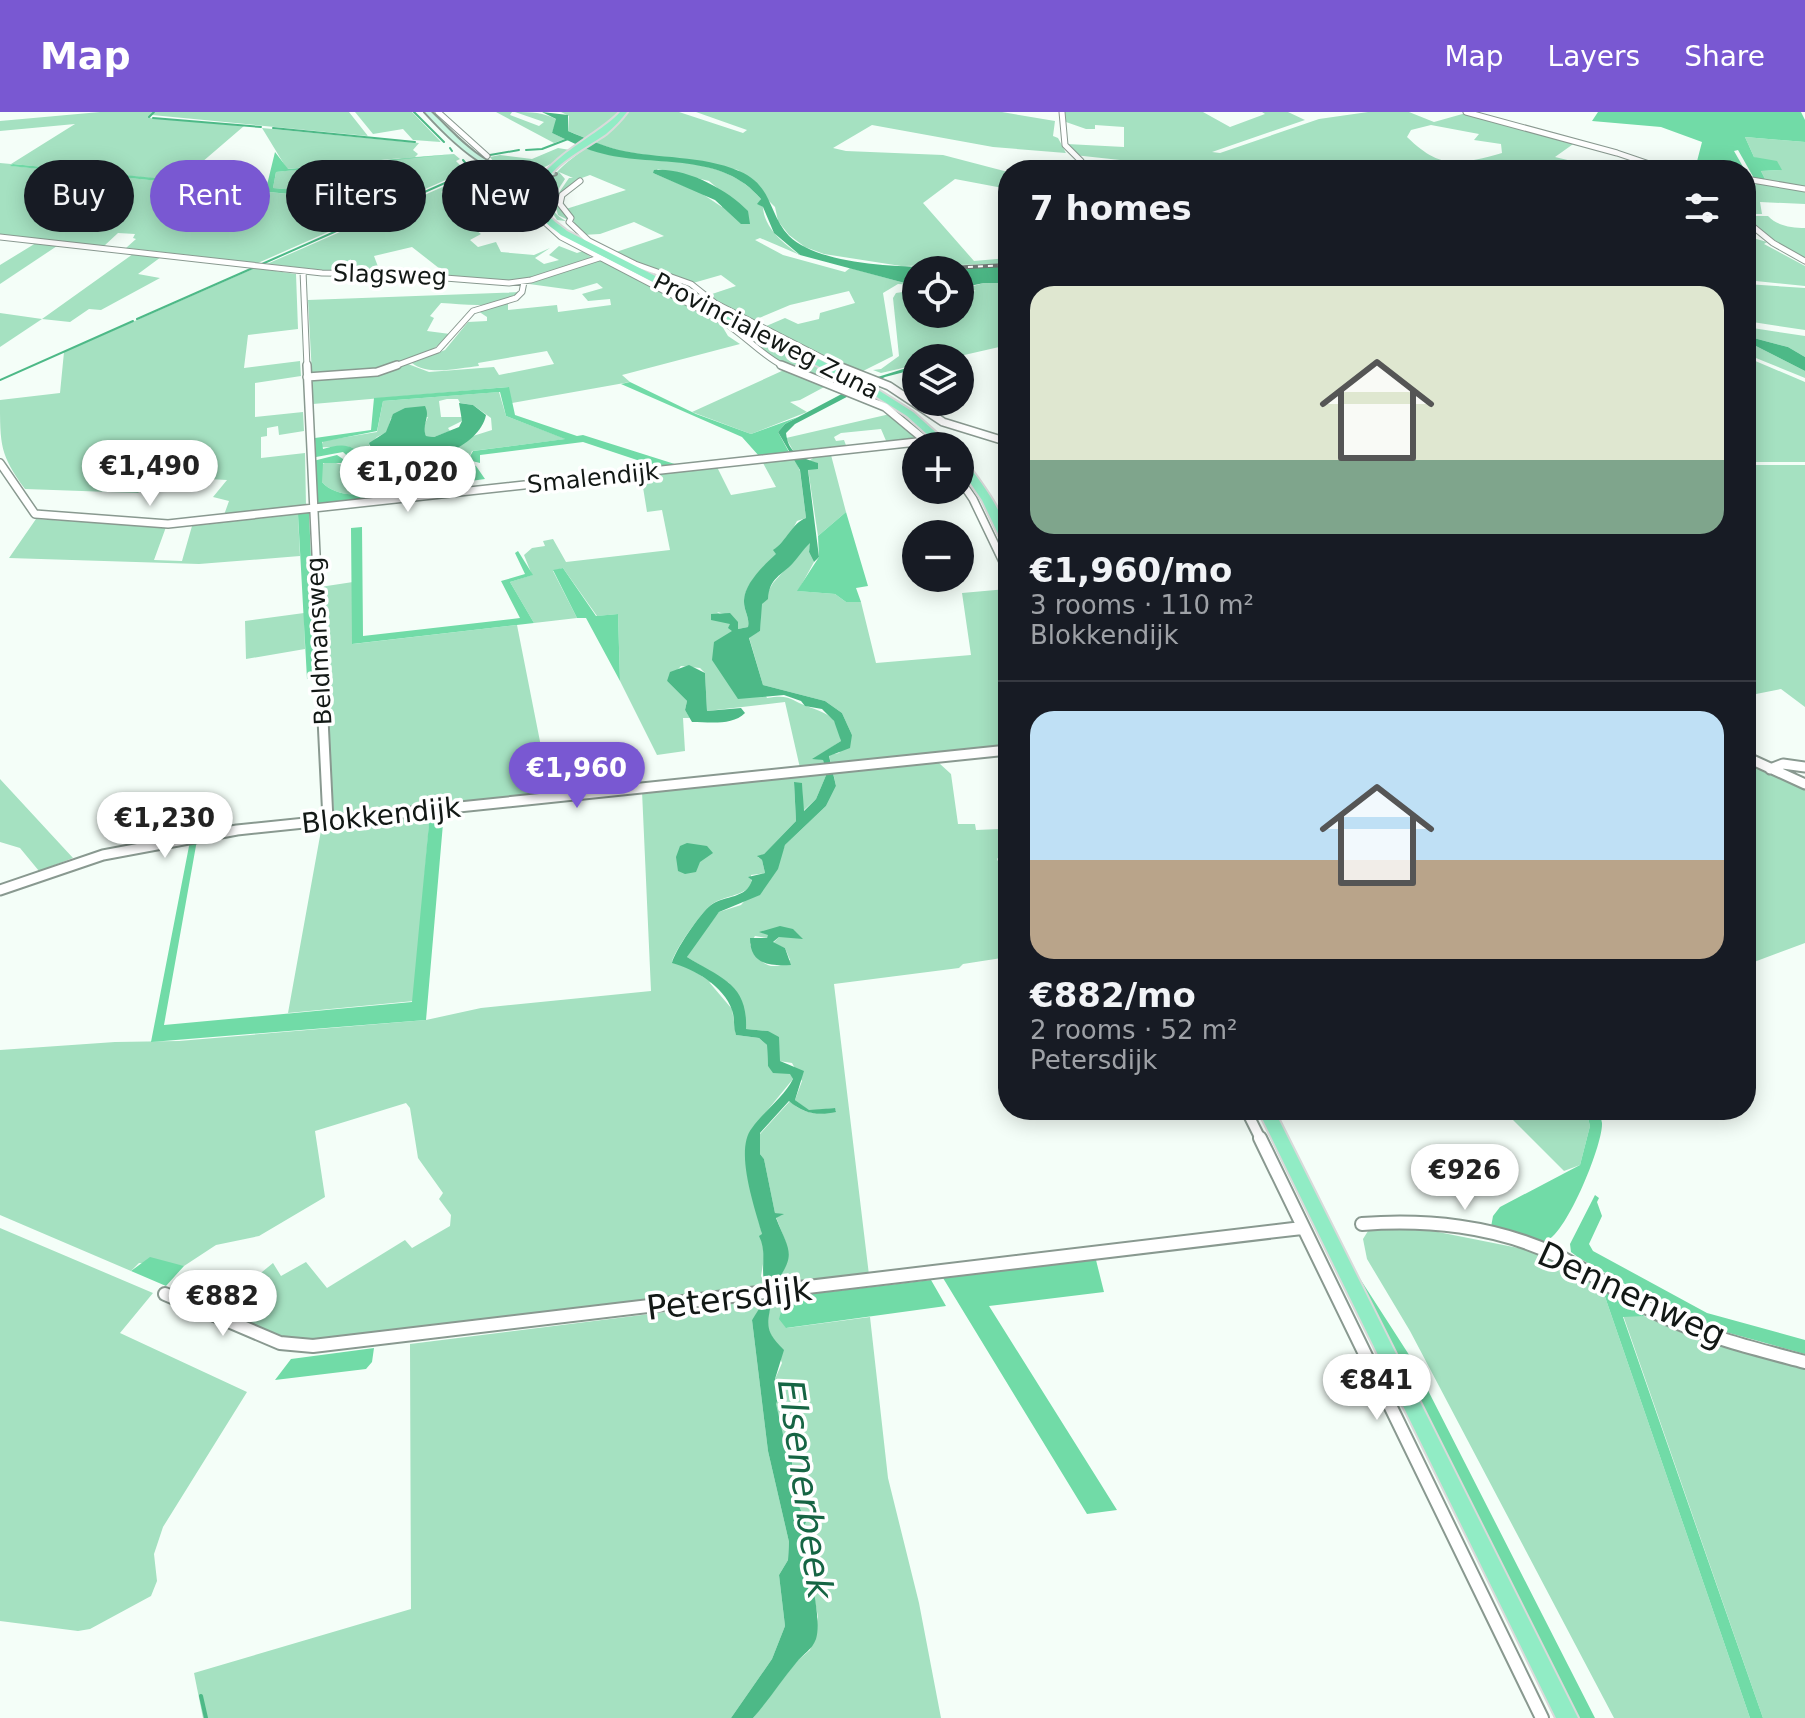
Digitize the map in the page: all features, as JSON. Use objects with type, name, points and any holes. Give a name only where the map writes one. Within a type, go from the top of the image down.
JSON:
[{"type":"main road","points":[[428,112],[477,159]]},
{"type":"main road","points":[[559,166],[611,128],[624,112]]},
{"type":"main road","name":"Provincialeweg Zuna","points":[[559,227],[577,239],[876,386],[930,432]]},
{"type":"main road","points":[[974,481],[998,523]]},
{"type":"main road","points":[[1271,1120],[1567,1718]]},
{"type":"street","points":[[438,112],[487,156],[477,159]]},
{"type":"street","points":[[1062,112],[1061,139],[1069,154],[1079,160]]},
{"type":"street","points":[[1466,112],[1636,160]]},
{"type":"street","points":[[1482,118],[1492,112]]},
{"type":"street","points":[[559,223],[569,222],[571,218],[561,206],[560,199],[580,181]]},
{"type":"street","points":[[1756,181],[1805,189]]},
{"type":"street","name":"Provincialeweg Zuna","points":[[569,222],[589,241],[635,264],[691,284],[715,303],[863,380]]},
{"type":"street","points":[[1756,229],[1805,261]]},
{"type":"street","name":"Provincialeweg Zuna","points":[[557,232],[599,258],[734,328],[764,356],[795,372],[847,389],[885,407],[916,432]]},
{"type":"street","name":"Slagsweg","points":[[0,237],[303,271],[524,282],[599,258]]},
{"type":"street","name":"Beldmansweg","points":[[303,271],[328,820]]},
{"type":"street","name":"Slagsweg","points":[[307,377],[377,372],[438,350],[473,311],[516,298],[526,285],[524,282]]},
{"type":"street","name":"Provincialeweg Zuna","points":[[876,386],[949,425],[998,439]]},
{"type":"street","name":"Smalendijk","points":[[0,463],[30,511],[41,516],[163,524],[902,446]]},
{"type":"street","points":[[974,501],[998,551]]},
{"type":"street","name":"Blokkendijk","points":[[0,890],[112,853],[220,833],[998,751]]},
{"type":"street","points":[[1756,762],[1805,784]]},
{"type":"street","points":[[1770,769],[1783,764],[1805,767]]},
{"type":"street","points":[[1251,1120],[1542,1718]]},
{"type":"street","name":"Dennenweg","points":[[1362,1224],[1424,1223],[1535,1246],[1677,1323],[1805,1362]]},
{"type":"street","name":"Petersdijk","points":[[165,1294],[280,1343],[313,1346],[1302,1228]]},
{"type":"shaded area","points":[[100,112],[349,112],[368,136],[152,115],[150,118],[244,126],[204,160],[150,160],[150,178],[134,176],[134,160],[24,160],[24,165],[12,166],[24,167],[24,232],[134,232],[134,178],[150,180],[150,232],[270,232],[270,192],[286,194],[286,232],[328,232],[258,263],[126,248],[136,239],[133,238],[135,234],[118,233],[104,246],[0,235],[0,163],[11,164],[75,124],[0,131],[0,121]]},
{"type":"shaded area","points":[[355,112],[412,112],[441,142],[413,140],[403,129],[373,134]]},
{"type":"shaded area","points":[[496,112],[512,112],[510,115],[539,126],[544,122],[515,112],[547,115],[557,120],[552,133],[565,139],[554,143]]},
{"type":"shaded area","points":[[542,112],[568,115],[568,131],[613,148],[710,162],[739,171],[758,184],[789,236],[807,248],[832,257],[902,266],[902,282],[800,255],[774,233],[763,207],[757,204],[761,199],[745,184],[727,174],[688,164],[604,154],[552,133],[556,119]]},
{"type":"shaded area","points":[[561,112],[620,112],[590,140],[568,131],[569,116]]},
{"type":"shaded area","points":[[627,112],[679,112],[743,133],[747,130],[696,112],[1002,112],[1055,121],[1053,136],[1058,138],[1066,153],[993,147],[872,125],[833,148],[943,155],[998,169],[998,187],[955,179],[923,203],[970,256],[902,256],[901,266],[824,254],[805,247],[789,235],[778,221],[775,207],[738,170],[621,151],[595,143],[616,126]]},
{"type":"shaded area","points":[[1065,112],[1203,112],[1230,127],[1265,114],[1262,112],[1288,112],[1305,120],[1212,152],[1220,153],[1319,119],[1368,112],[1409,112],[1434,122],[1466,113],[1576,142],[1555,157],[1567,160],[1473,160],[1502,153],[1501,144],[1474,140],[1479,134],[1431,125],[1411,130],[1407,137],[1440,160],[1120,160],[1074,155],[1067,144],[1124,147],[1124,127],[1095,125],[1095,129],[1066,122]]},
{"type":"shaded area","points":[[1598,112],[1801,112],[1805,120],[1805,142],[1745,137],[1754,157],[1777,161],[1782,170],[1761,171],[1766,181],[1756,180],[1756,160],[1744,160],[1738,150],[1734,151],[1739,160],[1697,160],[1702,142],[1661,127],[1592,121]]},
{"type":"shaded area","points":[[262,128],[419,143],[413,150],[418,154],[415,157],[454,154],[460,159],[442,160],[442,182],[426,189],[426,160],[286,160],[286,167]]},
{"type":"shaded area","points":[[1745,137],[1805,142],[1805,188],[1766,181],[1761,171],[1781,170],[1754,157]]},
{"type":"shaded area","points":[[558,148],[570,150],[557,160],[492,160],[490,157],[500,155],[532,159]]},
{"type":"shaded area","points":[[586,148],[608,154],[702,166],[724,172],[744,183],[761,199],[758,204],[763,207],[771,229],[800,255],[760,238],[755,240],[783,255],[845,272],[850,268],[902,282],[883,293],[893,356],[859,373],[764,327],[785,318],[798,324],[819,319],[820,313],[855,303],[849,291],[790,305],[752,321],[718,304],[709,295],[736,286],[721,275],[693,283],[651,270],[616,252],[664,236],[634,222],[600,234],[582,235],[566,209],[626,190],[590,175],[579,179],[559,196],[569,178],[573,178],[559,170]],"holes":[[[658,169],[709,181],[722,192],[722,207],[701,193],[653,173]]]},
{"type":"shaded area","points":[[275,152],[286,171],[276,172],[273,188],[286,189],[286,194],[270,192],[270,173]]},
{"type":"shaded area","points":[[654,170],[679,172],[705,181],[748,211],[750,224],[741,224],[715,200],[653,173]]},
{"type":"shaded area","points":[[286,171],[286,189],[273,188],[276,172]]},
{"type":"shaded area","points":[[559,172],[565,179],[559,189]]},
{"type":"shaded area","points":[[1756,182],[1805,190],[1805,204],[1760,202],[1762,214],[1756,214]]},
{"type":"shaded area","points":[[442,187],[442,232],[478,232],[481,234],[470,240],[478,247],[496,242],[501,252],[534,255],[550,248],[535,258],[544,264],[559,260],[549,255],[559,246],[577,253],[583,251],[592,258],[524,280],[449,276],[412,247],[374,256],[380,272],[267,264],[340,232],[426,232],[426,194]]},
{"type":"shaded area","points":[[559,196],[568,220],[559,216]]},
{"type":"shaded area","points":[[1756,216],[1768,216],[1785,226],[1805,228],[1805,259],[1772,241],[1756,226]]},
{"type":"shaded area","points":[[1756,239],[1767,242],[1764,244],[1805,266],[1805,286],[1756,281]]},
{"type":"shaded area","points":[[36,243],[57,246],[0,284],[0,265]]},
{"type":"shaded area","points":[[133,254],[161,257],[138,274],[160,278],[101,310],[89,309],[70,322],[42,319]]},
{"type":"shaded area","points":[[998,259],[998,264],[974,265],[974,261]]},
{"type":"shaded area","points":[[601,261],[719,321],[728,336],[740,344],[622,375],[630,382],[512,403],[508,387],[313,404],[312,378],[383,373],[408,364],[429,372],[494,367],[499,375],[554,364],[547,351],[453,369],[426,369],[412,363],[445,350],[468,322],[487,321],[487,317],[478,311],[508,302],[508,310],[557,305],[558,312],[611,305],[610,299],[588,301],[582,294],[603,288],[597,283],[573,290],[529,284]]},
{"type":"shaded area","points":[[998,265],[998,283],[974,285],[974,266]]},
{"type":"shaded area","points":[[255,268],[296,274],[298,329],[248,335],[244,368],[300,361],[301,376],[255,383],[255,417],[303,412],[304,431],[279,435],[278,426],[267,428],[267,436],[261,437],[261,458],[305,453],[306,506],[224,515],[229,501],[213,497],[227,480],[173,477],[166,487],[148,485],[138,493],[25,489],[3,449],[0,400],[60,393],[64,352]]},
{"type":"shaded area","points":[[998,283],[998,347],[974,353],[974,344],[902,344],[902,368],[881,373],[873,370],[881,369],[899,356],[893,298],[896,293],[902,292],[902,328],[974,328],[974,286]]},
{"type":"shaded area","points":[[1756,285],[1805,288],[1805,330],[1756,323]]},
{"type":"shaded area","points":[[520,292],[493,304],[441,303],[430,316],[434,318],[427,331],[450,334],[437,347],[404,363],[368,371],[312,375],[308,300]]},
{"type":"shaded area","points":[[0,313],[42,319],[0,347]]},
{"type":"shaded area","points":[[1756,329],[1805,336],[1805,357],[1788,347],[1756,339]]},
{"type":"shaded area","points":[[1756,339],[1788,347],[1805,357],[1805,371],[1756,346]]},
{"type":"shaded area","points":[[768,344],[856,384],[849,388],[805,376],[757,349]]},
{"type":"shaded area","points":[[1756,346],[1805,371],[1805,378],[1756,358]]},
{"type":"shaded area","points":[[1756,361],[1805,382],[1805,462],[1756,462]]},
{"type":"shaded area","points":[[902,369],[902,373],[885,377],[795,424],[786,433],[789,445],[796,454],[818,463],[818,469],[808,470],[819,557],[814,562],[809,552],[810,543],[777,578],[768,599],[762,604],[760,631],[749,638],[763,685],[825,701],[842,713],[852,735],[850,748],[829,756],[836,786],[826,806],[785,845],[778,869],[760,895],[719,912],[687,957],[721,977],[737,992],[745,1014],[746,1029],[768,1031],[779,1037],[780,1061],[804,1071],[795,1100],[809,1110],[835,1108],[836,1112],[811,1113],[789,1101],[760,1133],[760,1154],[764,1159],[775,1213],[784,1214],[776,1218],[789,1254],[773,1288],[766,1288],[759,1236],[762,1234],[751,1195],[745,1150],[752,1128],[793,1079],[790,1074],[773,1073],[768,1066],[767,1045],[759,1038],[736,1035],[732,1010],[715,986],[699,974],[672,963],[695,924],[711,905],[745,891],[752,880],[748,877],[765,873],[762,860],[757,856],[764,854],[796,821],[794,782],[802,783],[804,811],[816,799],[827,773],[823,760],[812,759],[841,741],[834,721],[822,709],[805,706],[801,701],[784,695],[738,699],[712,660],[714,642],[732,631],[728,628],[730,624],[711,620],[711,614],[730,613],[738,622],[738,629],[748,627],[744,602],[747,589],[776,554],[773,550],[806,518],[800,470],[778,432],[785,424],[868,380]]},
{"type":"shaded area","points":[[784,370],[828,385],[790,402],[807,412],[751,434],[692,412]]},
{"type":"shaded area","points":[[630,382],[696,414],[751,434],[798,417],[778,432],[790,454],[759,456],[742,437],[621,384]]},
{"type":"shaded area","points":[[509,387],[515,415],[681,466],[661,468],[583,442],[480,455],[480,463],[468,460],[473,451],[565,439],[506,416],[500,392],[383,401],[377,431],[322,442],[323,449],[340,445],[355,449],[363,458],[356,464],[343,452],[316,457],[315,438],[371,430],[374,398]]},
{"type":"shaded area","points":[[499,392],[506,416],[566,439],[472,451],[468,460],[462,459],[456,472],[425,481],[408,474],[374,474],[356,464],[361,462],[362,454],[357,450],[321,447],[323,441],[377,432],[383,401]],"holes":[[[458,399],[460,403],[473,405],[491,418],[492,430],[473,436],[435,461],[417,462],[399,469],[378,464],[369,446],[387,432],[391,418],[428,417],[423,428],[426,436],[434,437],[450,431],[448,428],[462,421],[462,417],[441,417],[439,401]]]},
{"type":"shaded area","points":[[459,403],[473,405],[486,415],[473,437],[448,453],[394,470],[378,464],[369,443],[386,432],[393,414],[405,408],[425,406],[426,436],[434,437],[459,427],[462,421]]},
{"type":"shaded area","points":[[890,414],[911,432],[902,432],[902,441],[887,443],[881,429],[841,433],[834,437],[836,441],[844,440],[847,448],[795,454],[786,438]]},
{"type":"shaded area","points":[[337,455],[349,463],[323,463],[322,482],[329,488],[348,494],[378,489],[390,476],[415,484],[439,484],[461,474],[465,463],[476,466],[485,479],[456,483],[451,492],[316,507],[313,461]]},
{"type":"shaded area","points":[[831,455],[846,512],[818,536],[808,469],[815,469],[817,463],[809,461],[816,456]]},
{"type":"shaded area","points":[[795,459],[800,471],[806,518],[797,521],[789,536],[774,550],[777,554],[747,589],[744,602],[748,627],[738,629],[725,614],[717,612],[730,623],[767,698],[790,698],[827,715],[837,727],[841,741],[815,758],[823,760],[825,765],[800,768],[785,702],[707,711],[705,673],[700,668],[681,666],[667,681],[687,701],[685,710],[690,718],[683,718],[685,751],[657,755],[620,681],[618,614],[597,616],[563,568],[553,571],[577,618],[534,623],[510,582],[532,575],[524,555],[532,548],[545,546],[543,541],[553,539],[566,562],[670,550],[662,510],[647,512],[641,475],[717,467],[731,495],[776,487],[763,463]]},
{"type":"shaded area","points":[[330,461],[342,465],[349,463],[366,476],[390,476],[385,484],[368,493],[338,492],[322,482],[322,464]]},
{"type":"shaded area","points":[[1756,465],[1805,465],[1805,707],[1781,689],[1756,694]]},
{"type":"shaded area","points":[[309,512],[316,677],[307,679],[298,514]]},
{"type":"shaded area","points":[[846,512],[868,586],[856,588],[861,602],[846,602],[835,594],[797,591],[819,557],[818,536]]},
{"type":"shaded area","points":[[298,514],[300,556],[199,564],[9,558],[36,519],[166,527],[154,560],[182,561],[192,526]]},
{"type":"shaded area","points":[[362,527],[363,636],[520,618],[501,581],[525,574],[515,553],[518,551],[533,575],[510,582],[534,623],[352,644],[351,528]]},
{"type":"shaded area","points":[[811,541],[809,552],[814,562],[798,591],[835,594],[846,602],[861,602],[876,663],[971,655],[962,593],[998,590],[998,747],[831,764],[829,755],[839,753],[852,735],[842,713],[825,701],[763,685],[749,637],[760,631],[761,604],[773,583]]},
{"type":"shaded area","points":[[563,568],[596,616],[618,614],[620,681],[586,618],[577,618],[553,570]]},
{"type":"shaded area","points":[[353,582],[353,644],[517,625],[550,792],[334,815],[320,587]]},
{"type":"shaded area","points":[[304,613],[305,649],[246,659],[245,621]]},
{"type":"shaded area","points":[[689,665],[705,673],[707,711],[741,708],[745,713],[727,722],[692,722],[685,710],[687,701],[667,681],[670,672]]},
{"type":"shaded area","points":[[939,763],[951,774],[958,824],[975,824],[976,830],[998,829],[998,959],[963,964],[959,968],[834,984],[869,1275],[774,1286],[785,1267],[788,1253],[776,1217],[782,1215],[775,1213],[764,1159],[760,1154],[760,1134],[790,1101],[811,1113],[836,1111],[834,1108],[809,1111],[795,1100],[802,1081],[792,1063],[779,1061],[768,1031],[746,1029],[729,983],[687,957],[719,912],[741,905],[777,865],[785,845],[826,806],[836,786],[833,772]],"holes":[[[755,936],[801,936],[779,937],[773,943],[785,948],[790,960],[771,966],[761,961],[750,944]]]},
{"type":"shaded area","points":[[1756,765],[1805,788],[1805,943],[1756,961]]},
{"type":"shaded area","points":[[827,773],[816,799],[803,811],[802,783],[794,783],[796,821],[758,857],[762,860],[765,873],[751,875],[752,885],[747,889],[707,908],[672,962],[688,967],[714,984],[709,982],[732,1009],[736,1035],[759,1038],[767,1045],[768,1066],[791,1074],[793,1079],[766,1112],[747,1174],[762,1234],[764,1258],[761,1276],[766,1287],[304,1341],[285,1338],[220,1314],[245,1286],[273,1263],[281,1276],[306,1262],[327,1288],[405,1240],[412,1248],[450,1226],[451,1215],[439,1199],[443,1193],[418,1158],[410,1108],[406,1103],[315,1131],[325,1197],[259,1236],[216,1245],[184,1266],[139,1263],[131,1271],[0,1215],[0,1050],[179,1041],[426,1020],[481,1008],[651,991],[642,791]]},
{"type":"shaded area","points":[[0,779],[73,858],[39,871],[20,848],[0,842]]},
{"type":"shaded area","points":[[444,812],[426,1020],[151,1042],[190,841],[197,840],[164,1025],[412,1002],[430,813]]},
{"type":"shaded area","points":[[430,813],[414,1001],[288,1013],[322,825]]},
{"type":"shaded area","points":[[687,843],[707,846],[713,853],[700,862],[696,872],[685,874],[678,871],[676,857],[680,846]]},
{"type":"shaded area","points":[[780,926],[793,929],[803,939],[779,937],[773,942],[785,948],[791,965],[763,962],[753,954],[751,947],[750,938],[767,938],[768,935],[759,932]]},
{"type":"shaded area","points":[[1513,1120],[1588,1120],[1590,1126],[1580,1165],[1564,1171]]},
{"type":"shaded area","points":[[1588,1120],[1601,1120],[1601,1134],[1590,1169],[1572,1208],[1553,1237],[1544,1242],[1491,1227],[1493,1216],[1500,1207],[1580,1165],[1590,1126]]},
{"type":"shaded area","points":[[1595,1195],[1599,1198],[1597,1202],[1602,1216],[1589,1244],[1593,1251],[1707,1313],[1805,1340],[1805,1354],[1711,1328],[1662,1305],[1571,1252],[1570,1244]]},
{"type":"shaded area","points":[[1413,1227],[1534,1251],[1602,1288],[1750,1718],[1614,1718],[1410,1331],[1367,1259],[1363,1239],[1368,1231]]},
{"type":"shaded area","points":[[0,1228],[153,1293],[120,1333],[247,1392],[163,1527],[154,1554],[157,1581],[151,1596],[90,1629],[78,1631],[0,1621]]},
{"type":"shaded area","points":[[150,1257],[184,1266],[166,1286],[131,1271]]},
{"type":"shaded area","points":[[1096,1260],[1104,1292],[989,1306],[1117,1510],[1087,1514],[943,1278]]},
{"type":"shaded area","points":[[1355,1271],[1413,1361],[1595,1718],[1579,1718]]},
{"type":"shaded area","points":[[931,1280],[946,1306],[786,1328],[779,1319],[785,1297]]},
{"type":"shaded area","points":[[1602,1288],[1639,1308],[1644,1316],[1623,1317],[1763,1718],[1750,1718]]},
{"type":"shaded area","points":[[785,1297],[781,1307],[787,1328],[870,1317],[888,1478],[919,1603],[941,1718],[753,1718],[797,1661],[810,1650],[818,1617],[802,1533],[806,1522],[792,1490],[792,1462],[775,1404],[780,1393],[775,1379],[782,1363],[766,1322],[772,1303],[764,1304],[752,1320],[768,1451],[789,1542],[788,1560],[779,1575],[785,1626],[772,1659],[731,1718],[203,1718],[194,1673],[411,1609],[410,1344]]},
{"type":"shaded area","points":[[772,1300],[770,1332],[784,1350],[775,1379],[780,1393],[776,1404],[792,1462],[792,1490],[806,1522],[802,1533],[816,1602],[818,1629],[812,1646],[753,1718],[731,1718],[772,1659],[785,1626],[779,1575],[788,1560],[789,1542],[768,1451],[752,1320],[764,1301]]},
{"type":"shaded area","points":[[1623,1315],[1644,1316],[1702,1340],[1805,1369],[1805,1718],[1763,1718]]},
{"type":"shaded area","points":[[374,1348],[372,1362],[366,1369],[275,1380],[291,1359]]},
{"type":"waterway","points":[[149,117],[154,112]]},
{"type":"waterway","points":[[414,112],[444,142]]},
{"type":"waterway","points":[[153,118],[261,127]]},
{"type":"waterway","points":[[273,128],[415,142]]},
{"type":"waterway","points":[[526,150],[542,149],[568,139]]},
{"type":"waterway","points":[[490,155],[519,150]]},
{"type":"waterway","points":[[262,264],[442,184]]},
{"type":"waterway","points":[[137,319],[255,267]]},
{"type":"waterway","points":[[0,380],[133,321]]},
{"type":"waterway","points":[[201,1696],[206,1718]]},
{"type":"railway","points":[[974,267],[998,266]]},
{"type":"water label","name":"Elsenerbeek","points":[[806,1489]]}]
